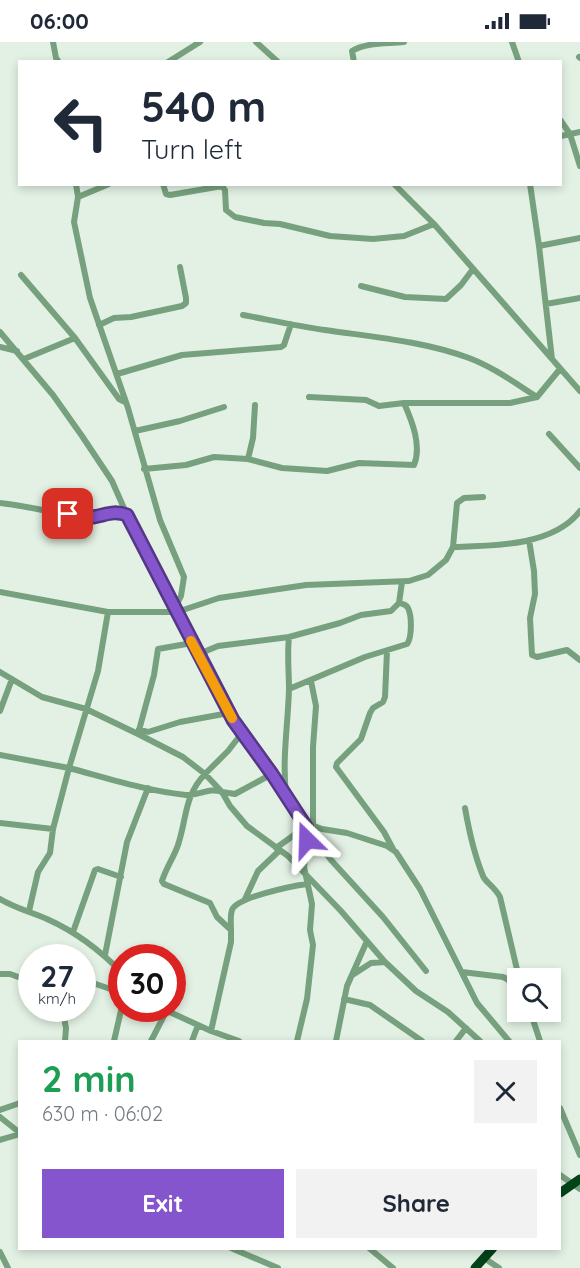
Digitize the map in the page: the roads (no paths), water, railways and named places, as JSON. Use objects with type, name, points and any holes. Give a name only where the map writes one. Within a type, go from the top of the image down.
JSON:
[{"type":"highway","points":[[561,1192],[577,1184]]},
{"type":"highway","points":[[475,1268],[491,1250]]},
{"type":"street","points":[[52,42],[57,60]]},
{"type":"street","points":[[171,60],[200,42]]},
{"type":"street","points":[[256,42],[276,60]]},
{"type":"street","points":[[354,60],[352,51],[356,49],[404,42]]},
{"type":"street","points":[[512,42],[518,60]]},
{"type":"street","points":[[562,122],[570,134],[580,166]]},
{"type":"street","points":[[562,136],[580,132]]},
{"type":"street","points":[[76,186],[78,197],[74,222],[90,298],[126,402],[160,520],[184,578],[176,610]]},
{"type":"street","points":[[78,197],[104,186]]},
{"type":"street","points":[[164,186],[166,194],[170,195],[222,186],[225,190],[226,210],[234,217],[280,224],[330,236],[374,239],[404,236],[434,224]]},
{"type":"street","points":[[396,186],[434,224],[580,391]]},
{"type":"street","points":[[530,186],[552,359]]},
{"type":"street","points":[[539,246],[580,238]]},
{"type":"street","points":[[99,325],[114,318],[131,317],[182,306],[186,303],[186,298],[180,267]]},
{"type":"street","points":[[361,286],[405,297],[446,298],[461,285],[472,269]]},
{"type":"street","points":[[21,275],[75,338],[119,399],[126,402]]},
{"type":"street","points":[[546,304],[580,298]]},
{"type":"street","points":[[243,315],[386,338],[447,351],[471,359],[508,378],[537,397]]},
{"type":"street","points":[[117,374],[182,355],[280,348],[284,345],[291,324]]},
{"type":"street","points":[[0,332],[53,395],[112,481],[192,642],[242,733],[331,860],[426,971]]},
{"type":"street","points":[[24,358],[75,338]]},
{"type":"street","points":[[0,347],[18,351]]},
{"type":"street","points":[[309,397],[366,400],[379,406],[404,403],[510,403],[537,397],[560,369]]},
{"type":"street","points":[[144,469],[186,465],[214,457],[248,459],[282,468],[327,471],[359,463],[414,465],[416,460],[415,435],[404,403]]},
{"type":"street","points":[[248,459],[253,438],[255,405]]},
{"type":"street","points":[[135,431],[180,421],[224,407]]},
{"type":"street","points":[[549,434],[580,468]]},
{"type":"street","points":[[0,592],[108,612],[176,610],[219,598],[306,585],[402,582],[418,579],[436,570],[446,560],[453,547],[457,503],[464,498],[483,497]]},
{"type":"street","points":[[0,503],[88,518],[107,513],[127,515]]},
{"type":"street","points":[[453,547],[498,546],[529,540],[568,524],[580,511]]},
{"type":"street","points":[[529,540],[535,594],[530,618],[532,655],[537,657],[567,650],[580,660]]},
{"type":"street","points":[[202,659],[206,651],[218,646],[289,638],[361,615],[395,609],[399,603],[402,582]]},
{"type":"street","points":[[289,689],[365,657],[404,646],[411,637],[408,609],[399,603]]},
{"type":"street","points":[[29,911],[38,872],[43,861],[50,854],[69,768],[98,672],[108,612]]},
{"type":"street","points":[[286,797],[284,747],[289,689],[287,658],[289,638]]},
{"type":"street","points":[[139,732],[154,675],[158,649],[192,642]]},
{"type":"street","points":[[387,651],[383,702],[373,708],[361,739],[337,763],[336,767],[384,832],[393,850],[420,890],[477,1003],[508,1040]]},
{"type":"street","points":[[0,672],[42,697],[86,709],[139,732],[183,757],[205,774],[222,792],[230,806],[248,826],[304,872],[385,962],[416,991],[448,1012],[479,1040]]},
{"type":"street","points":[[0,711],[12,679]]},
{"type":"street","points":[[297,1040],[307,999],[313,945],[310,930],[312,904],[304,872],[316,706],[311,681]]},
{"type":"street","points":[[139,732],[152,732],[180,722],[229,713]]},
{"type":"street","points":[[231,930],[218,917],[210,903],[164,884],[162,880],[177,846],[190,795],[196,783],[228,751],[242,733]]},
{"type":"street","points":[[0,755],[69,768],[148,788],[190,795],[211,790],[237,793],[272,774]]},
{"type":"street","points":[[105,955],[127,842],[148,788]]},
{"type":"street","points":[[465,808],[471,843],[483,876],[494,886],[500,897],[517,968]]},
{"type":"street","points":[[0,823],[54,830]]},
{"type":"street","points":[[245,899],[258,871],[278,849],[308,825],[347,833],[393,850]]},
{"type":"street","points":[[73,932],[95,870],[121,877]]},
{"type":"street","points":[[211,1031],[231,942],[231,911],[245,899],[280,888],[307,884]]},
{"type":"street","points":[[0,899],[13,907],[29,911],[73,932],[108,958]]},
{"type":"street","points":[[336,1040],[351,976],[367,941]]},
{"type":"street","points":[[351,976],[365,966],[385,962]]},
{"type":"street","points":[[462,972],[507,979]]},
{"type":"street","points":[[0,974],[18,977]]},
{"type":"street","points":[[344,999],[370,1005],[421,1040]]},
{"type":"street","points":[[186,1019],[236,1040]]},
{"type":"street","points":[[65,1022],[65,1040]]},
{"type":"street","points":[[114,1040],[118,1022]]},
{"type":"street","points":[[151,1040],[159,1022]]},
{"type":"street","points":[[534,1022],[540,1040]]},
{"type":"street","points":[[192,1040],[198,1025]]},
{"type":"street","points":[[457,1040],[466,1028]]},
{"type":"street","points":[[0,1110],[18,1104]]},
{"type":"street","points":[[562,1111],[580,1155]]},
{"type":"street","points":[[0,1117],[18,1132]]},
{"type":"street","points":[[0,1140],[18,1135]]},
{"type":"street","points":[[561,1176],[577,1184]]},
{"type":"street","points":[[236,1250],[278,1268]]},
{"type":"street","points":[[371,1250],[393,1268]]},
{"type":"street","points":[[0,1252],[8,1268]]},
{"type":"street","points":[[484,1258],[499,1268]]}]
